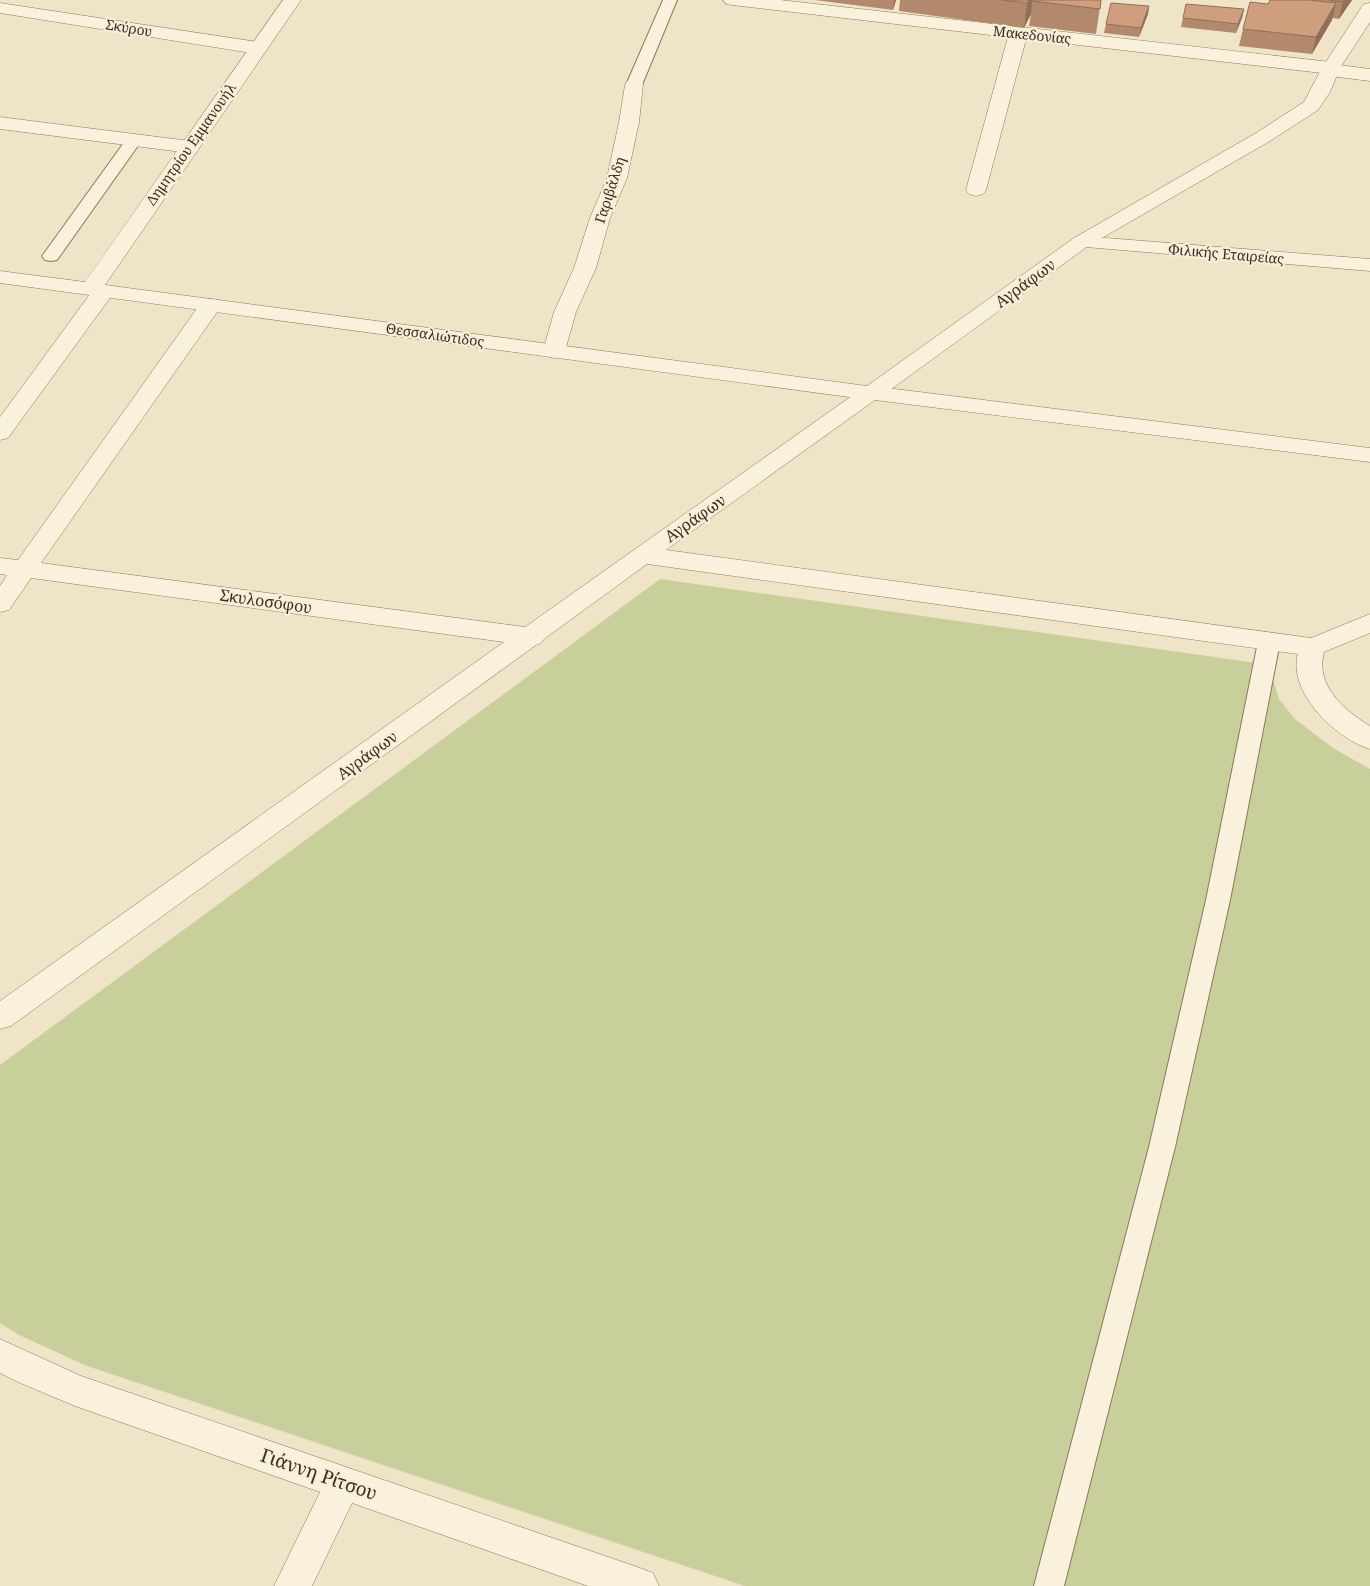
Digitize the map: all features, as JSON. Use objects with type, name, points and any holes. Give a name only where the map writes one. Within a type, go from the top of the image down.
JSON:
[{"type":"street","name":"Δημητρίου Εμμανουήλ","points":[[0,433],[97,290],[190,147],[292,0]]},
{"type":"street","name":"Μακεδονίας","points":[[732,0],[1370,75]]},
{"type":"street","name":"Σκύρου","points":[[0,8],[258,48]]},
{"type":"street","name":"Αγράφων","points":[[0,1017],[1081,242],[1311,106],[1331,69],[1370,8]]},
{"type":"street","points":[[976,190],[1018,33]]},
{"type":"street","name":"Γαριβάλδη","points":[[554,351],[565,312],[585,268],[600,218],[617,178],[629,122],[634,85]]},
{"type":"street","points":[[0,122],[190,147]]},
{"type":"street","name":"Φιλικής Εταιρείας","points":[[1081,242],[1370,265]]},
{"type":"street","name":"Θεσσαλιώτιδος","points":[[0,277],[871,393],[1370,455]]},
{"type":"street","points":[[0,604],[12,568],[210,305]]},
{"type":"street","points":[[642,555],[1313,647],[1370,623]]},
{"type":"street","name":"Σκυλοσόφου","points":[[12,568],[532,637]]},
{"type":"street","points":[[1313,647],[1310,654],[1308,672],[1316,691],[1339,719],[1370,739]]},
{"type":"street","name":"Γιάννη Ρίτσου","points":[[0,1355],[30,1371],[75,1390],[640,1586]]},
{"type":"street","points":[[293,1586],[344,1482]]},
{"type":"lane","name":"Γαριβάλδη","points":[[634,85],[670,0]]},
{"type":"lane","points":[[51,256],[134,140]]},
{"type":"lane","points":[[1049,1586],[1164,1137],[1218,900],[1270,642]]},
{"type":"green space","points":[[660,579],[1264,664],[1273,679],[1279,699],[1295,719],[1333,748],[1370,769],[1370,1586],[745,1586],[87,1366],[19,1335],[0,1323],[0,1065]]},
{"type":"building","points":[[1002,0],[1029,0],[1027,3]]},
{"type":"building","points":[[1033,0],[1101,0],[1100,9]]},
{"type":"building","points":[[1270,0],[1309,0],[1336,3],[1316,37],[1243,29],[1250,2],[1268,4]]},
{"type":"building","points":[[1111,3],[1149,6],[1141,28],[1106,24]]},
{"type":"building","points":[[1186,4],[1244,9],[1238,24],[1183,18]]}]
